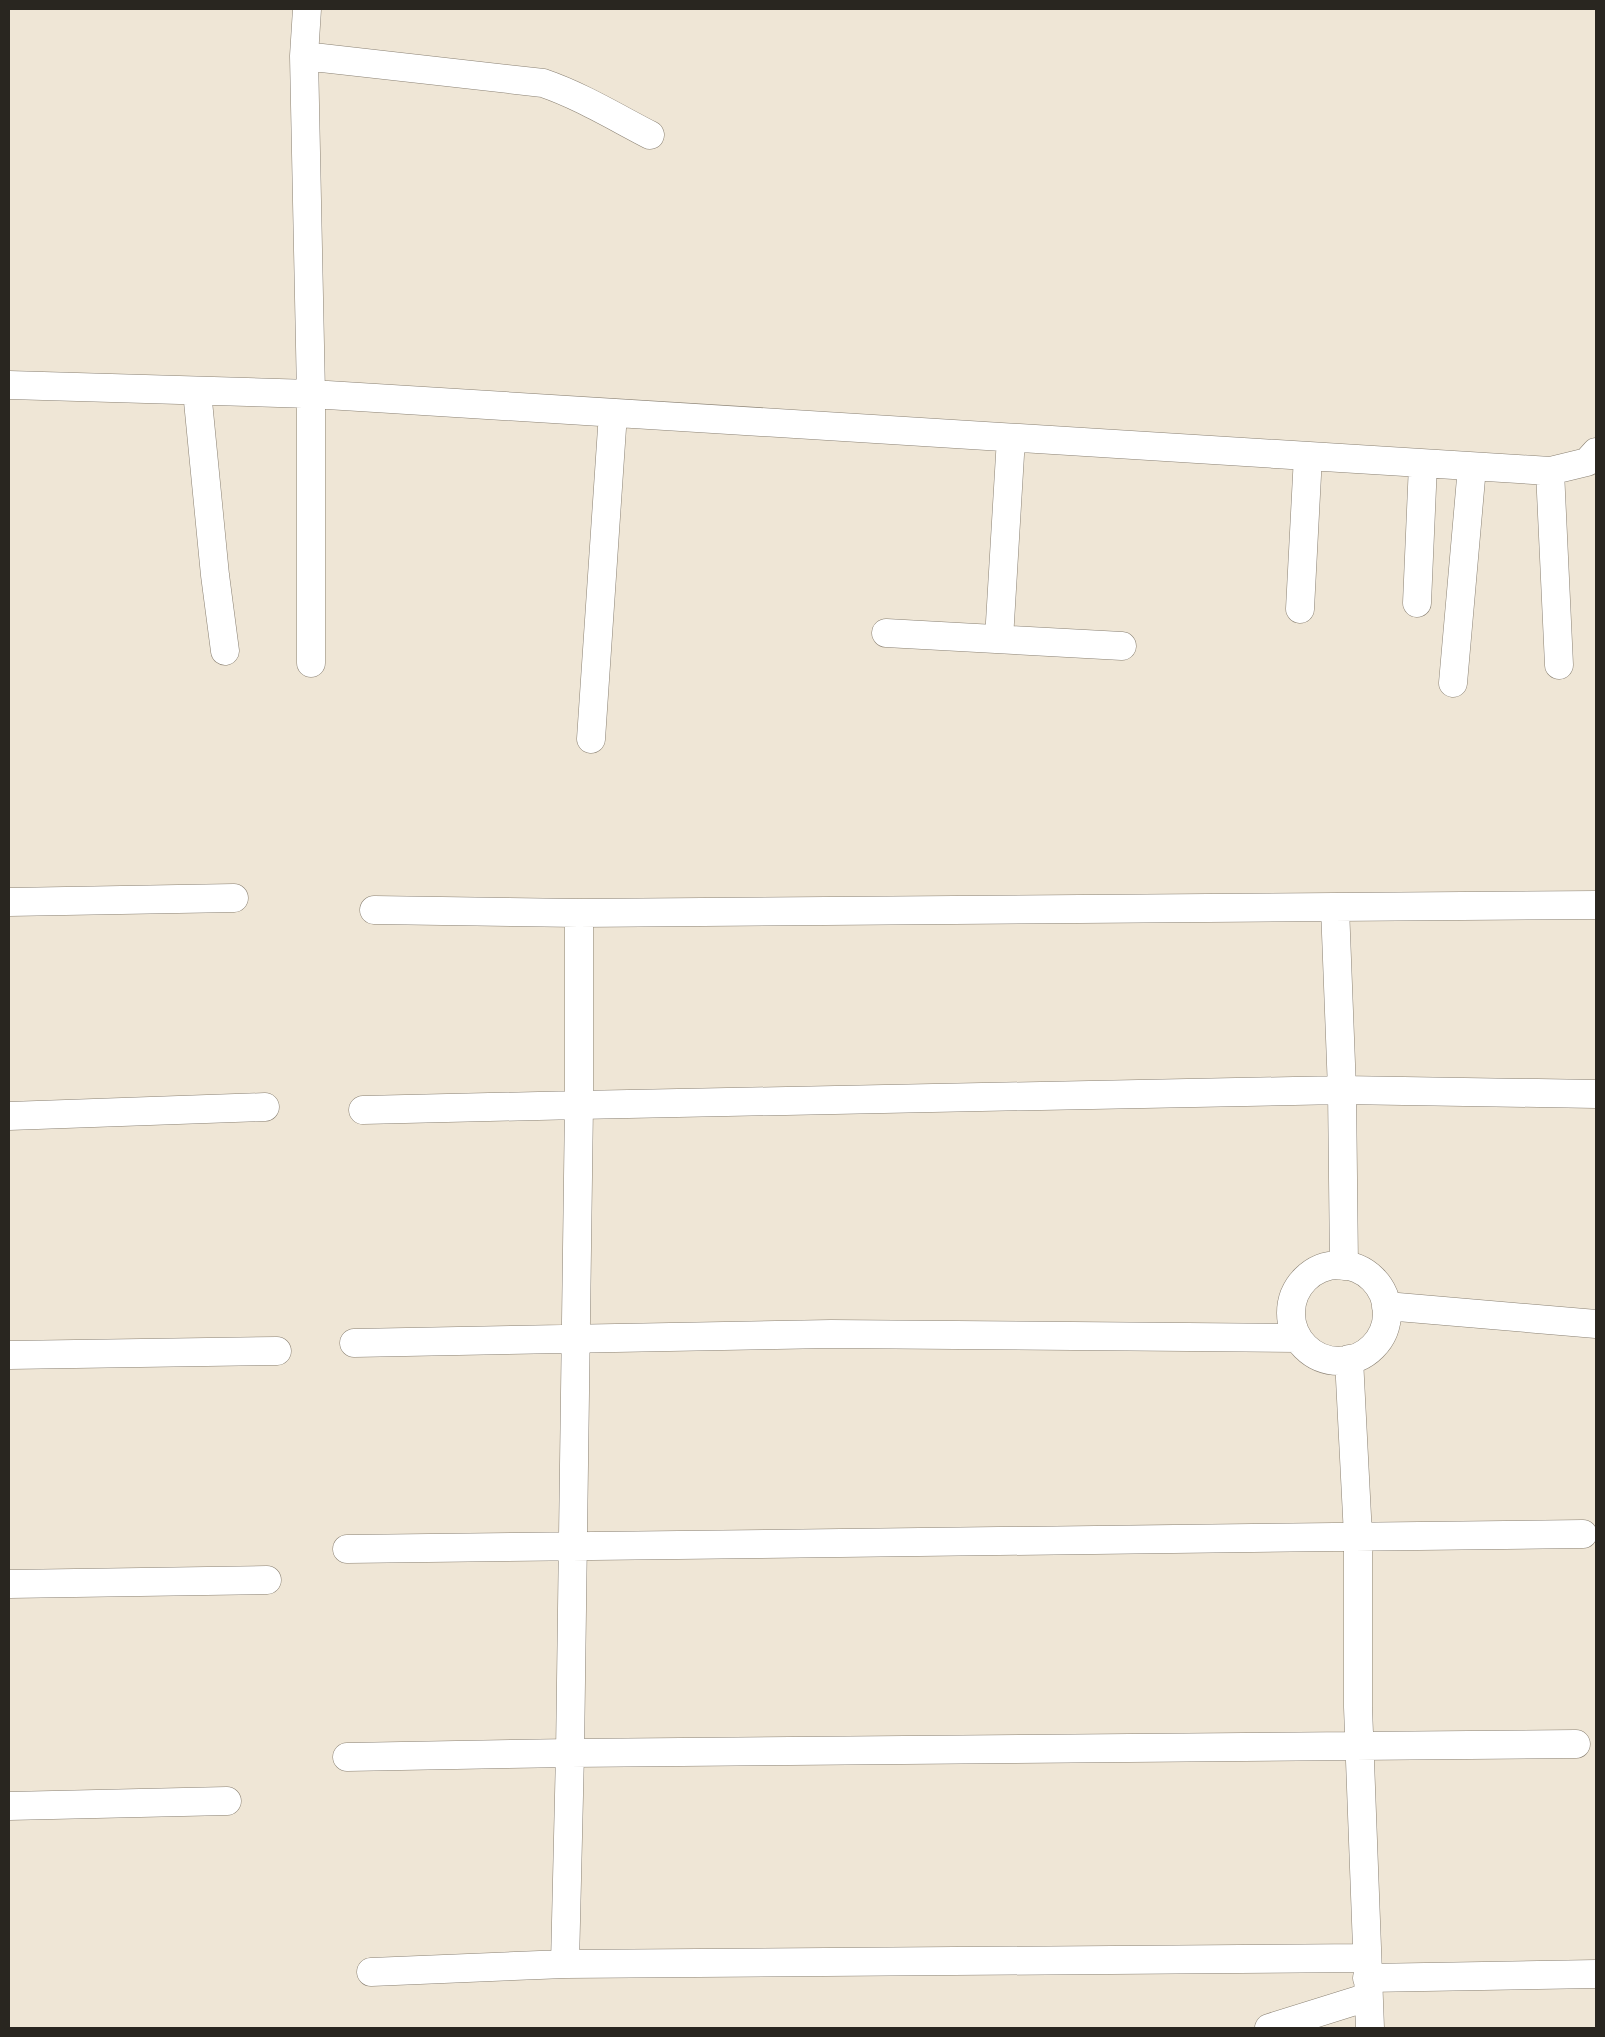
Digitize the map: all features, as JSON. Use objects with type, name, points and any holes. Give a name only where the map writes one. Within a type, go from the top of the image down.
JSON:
[{"type":"street","points":[[307,9],[304,56],[311,394],[311,663]]},
{"type":"street","points":[[304,56],[543,83],[571,93],[650,135]]},
{"type":"street","points":[[9,385],[311,394],[1423,464],[1550,470],[1587,462],[1596,452]]},
{"type":"street","points":[[197,391],[224,651]]},
{"type":"street","points":[[591,739],[613,413]]},
{"type":"street","points":[[999,639],[1011,438]]},
{"type":"street","points":[[1300,609],[1308,456]]},
{"type":"street","points":[[1417,603],[1423,464]]},
{"type":"street","points":[[1453,683],[1472,466]]},
{"type":"street","points":[[1550,470],[1558,665]]},
{"type":"street","points":[[886,633],[1122,646]]},
{"type":"street","points":[[9,902],[234,898]]},
{"type":"street","points":[[374,910],[579,913],[1596,906]]},
{"type":"street","points":[[1335,907],[1342,1090],[1344,1266]]},
{"type":"street","points":[[565,1964],[576,1339],[579,913]]},
{"type":"street","points":[[364,1110],[1342,1090],[1596,1094]]},
{"type":"street","points":[[9,1116],[265,1107]]},
{"type":"street","points":[[1328,1266],[1344,1266],[1359,1269],[1372,1278],[1382,1291],[1386,1306],[1386,1320],[1382,1333],[1374,1345],[1363,1354],[1349,1359],[1334,1361],[1320,1357],[1307,1350],[1298,1338],[1292,1325],[1291,1309],[1294,1294],[1302,1282],[1314,1272],[1328,1266]]},
{"type":"street","points":[[1386,1306],[1596,1324]]},
{"type":"street","points":[[354,1343],[831,1334],[1298,1338]]},
{"type":"street","points":[[9,1355],[277,1351]]},
{"type":"street","points":[[1349,1359],[1358,1536],[1359,1747],[1370,2028]]},
{"type":"street","points":[[347,1549],[1583,1534]]},
{"type":"street","points":[[9,1584],[267,1580]]},
{"type":"street","points":[[347,1757],[570,1753],[1576,1744]]},
{"type":"street","points":[[9,1806],[227,1801]]},
{"type":"street","points":[[371,1972],[565,1964],[1368,1978],[1596,1974]]},
{"type":"street","points":[[1269,2028],[1368,1978]]}]
